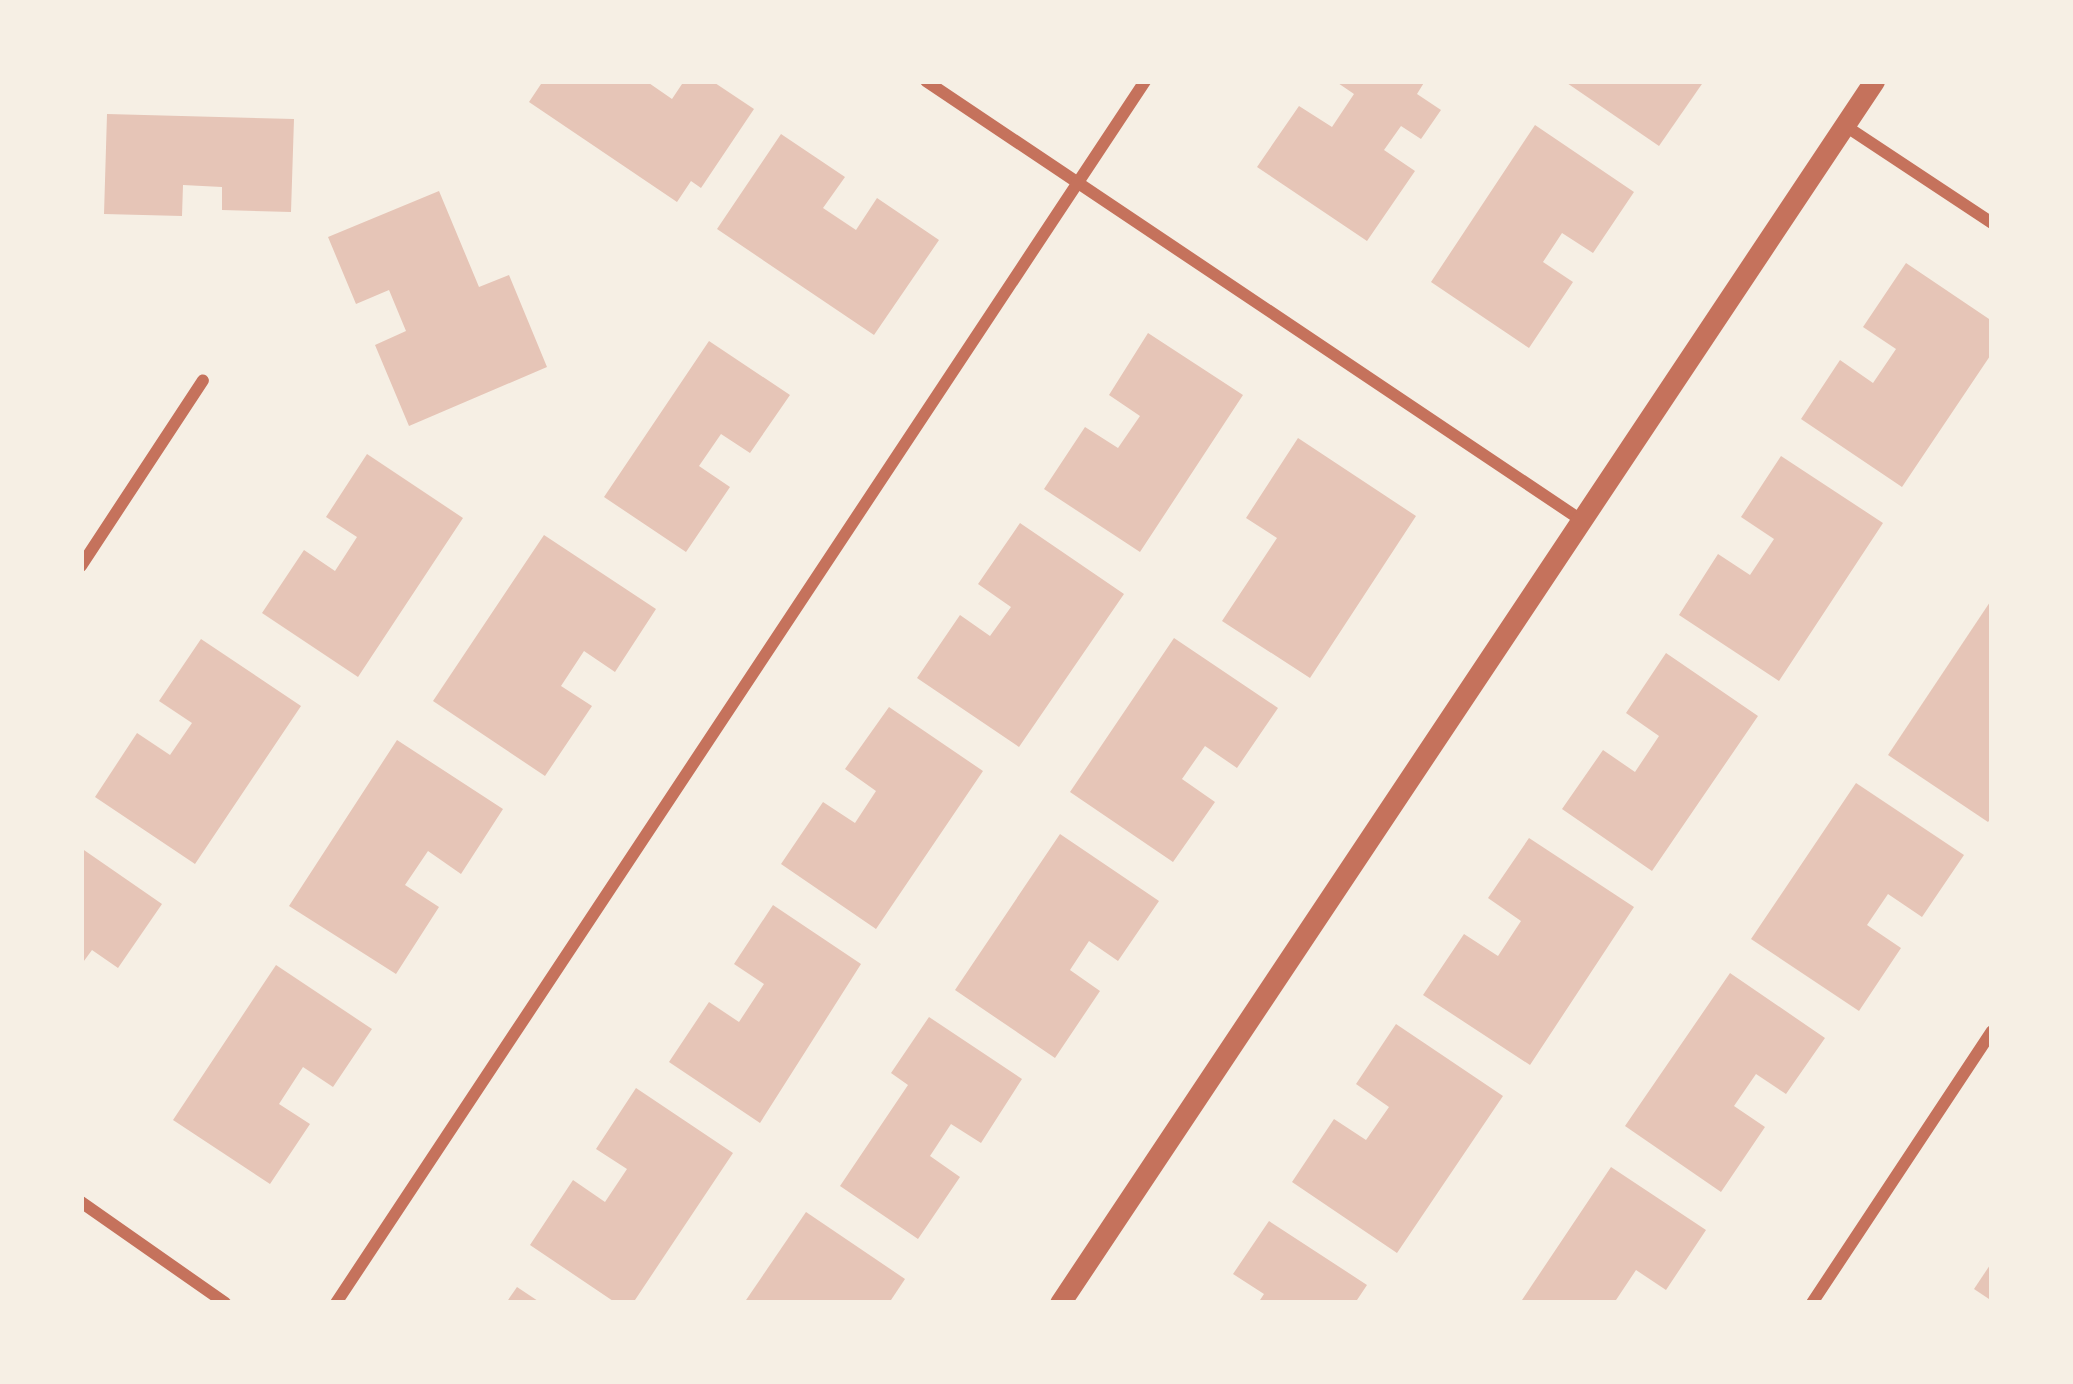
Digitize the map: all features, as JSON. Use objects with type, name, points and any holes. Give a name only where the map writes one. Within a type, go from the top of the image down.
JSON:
[{"type":"street","points":[[926,81],[1582,520]]},
{"type":"street","points":[[336,1303],[1145,81]]},
{"type":"street","points":[[1060,1303],[1874,81]]},
{"type":"street","points":[[1844,125],[1992,223]]},
{"type":"street","points":[[81,566],[203,380]]},
{"type":"street","points":[[1812,1303],[1992,1030]]},
{"type":"street","points":[[81,1202],[225,1303]]},
{"type":"building","points":[[543,81],[646,81],[672,99],[684,81],[712,81],[754,109],[701,188],[691,181],[677,202],[529,102]]},
{"type":"building","points":[[1335,81],[1425,81],[1417,94],[1441,110],[1421,139],[1401,126],[1384,150],[1415,171],[1367,241],[1257,167],[1299,106],[1332,127],[1354,94]]},
{"type":"building","points":[[1564,81],[1704,81],[1659,146]]},
{"type":"building","points":[[107,114],[294,119],[291,212],[222,210],[222,187],[183,185],[182,216],[104,214]]},
{"type":"building","points":[[1535,125],[1634,192],[1593,253],[1562,233],[1543,262],[1573,282],[1529,348],[1431,282]]},
{"type":"building","points":[[781,134],[845,177],[823,208],[856,230],[877,198],[939,240],[874,335],[717,229]]},
{"type":"building","points":[[439,191],[479,287],[509,275],[547,367],[409,426],[375,345],[406,331],[389,290],[356,304],[328,237]]},
{"type":"building","points":[[1906,263],[1992,321],[1992,353],[1902,487],[1801,419],[1840,360],[1873,383],[1896,349],[1863,327]]},
{"type":"building","points":[[1148,333],[1243,395],[1140,552],[1044,489],[1085,427],[1118,448],[1140,416],[1109,395]]},
{"type":"building","points":[[709,341],[790,395],[750,453],[721,434],[699,466],[730,487],[686,552],[604,497]]},
{"type":"building","points":[[1298,438],[1416,516],[1310,678],[1222,621],[1277,538],[1246,518]]},
{"type":"building","points":[[367,454],[463,518],[358,677],[262,613],[304,550],[335,571],[357,537],[326,517]]},
{"type":"building","points":[[1781,456],[1883,523],[1779,681],[1679,615],[1718,554],[1750,575],[1774,539],[1741,517]]},
{"type":"building","points":[[1020,523],[1124,594],[1019,747],[917,678],[960,615],[990,636],[1011,607],[978,584]]},
{"type":"building","points":[[544,535],[656,609],[615,672],[584,651],[561,686],[592,706],[545,776],[433,701]]},
{"type":"building","points":[[1992,599],[1992,817],[1988,822],[1888,755]]},
{"type":"building","points":[[1174,638],[1278,708],[1237,768],[1205,746],[1182,779],[1215,802],[1173,862],[1070,792]]},
{"type":"building","points":[[201,639],[301,706],[195,864],[95,797],[137,733],[170,755],[192,723],[159,701]]},
{"type":"building","points":[[1666,653],[1758,716],[1652,871],[1562,809],[1603,750],[1635,772],[1659,736],[1626,713]]},
{"type":"building","points":[[889,707],[983,771],[876,929],[781,864],[823,802],[855,823],[876,791],[845,769]]},
{"type":"building","points":[[397,740],[503,809],[461,874],[428,851],[405,885],[439,907],[396,974],[289,906]]},
{"type":"building","points":[[1856,783],[1964,855],[1922,917],[1888,894],[1867,925],[1901,948],[1859,1011],[1751,939]]},
{"type":"building","points":[[1060,834],[1159,901],[1118,961],[1089,941],[1070,970],[1100,991],[1055,1058],[955,990]]},
{"type":"building","points":[[1529,838],[1634,907],[1530,1065],[1423,995],[1464,934],[1498,956],[1521,921],[1488,898]]},
{"type":"building","points":[[81,848],[162,904],[118,968],[92,950],[81,965]]},
{"type":"building","points":[[773,905],[861,964],[760,1123],[669,1062],[709,1002],[739,1022],[764,984],[734,964]]},
{"type":"building","points":[[276,965],[372,1029],[333,1087],[303,1067],[279,1104],[310,1124],[270,1184],[173,1120]]},
{"type":"building","points":[[1730,973],[1825,1038],[1786,1094],[1756,1074],[1734,1106],[1765,1127],[1721,1192],[1625,1126]]},
{"type":"building","points":[[929,1017],[1022,1079],[981,1143],[951,1124],[930,1156],[960,1177],[918,1239],[840,1186],[908,1085],[891,1073]]},
{"type":"building","points":[[1396,1024],[1503,1096],[1397,1253],[1292,1182],[1334,1119],[1366,1140],[1389,1107],[1356,1084]]},
{"type":"building","points":[[636,1088],[733,1153],[633,1303],[616,1303],[530,1245],[573,1180],[605,1202],[627,1169],[596,1149]]},
{"type":"building","points":[[1611,1167],[1706,1230],[1666,1290],[1636,1270],[1614,1303],[1520,1303]]},
{"type":"building","points":[[806,1212],[905,1279],[889,1303],[744,1303]]},
{"type":"building","points":[[1269,1221],[1367,1285],[1355,1303],[1258,1303],[1264,1294],[1233,1274]]},
{"type":"building","points":[[1992,1262],[1992,1301],[1974,1289]]},
{"type":"building","points":[[517,1287],[541,1303],[506,1303]]}]
